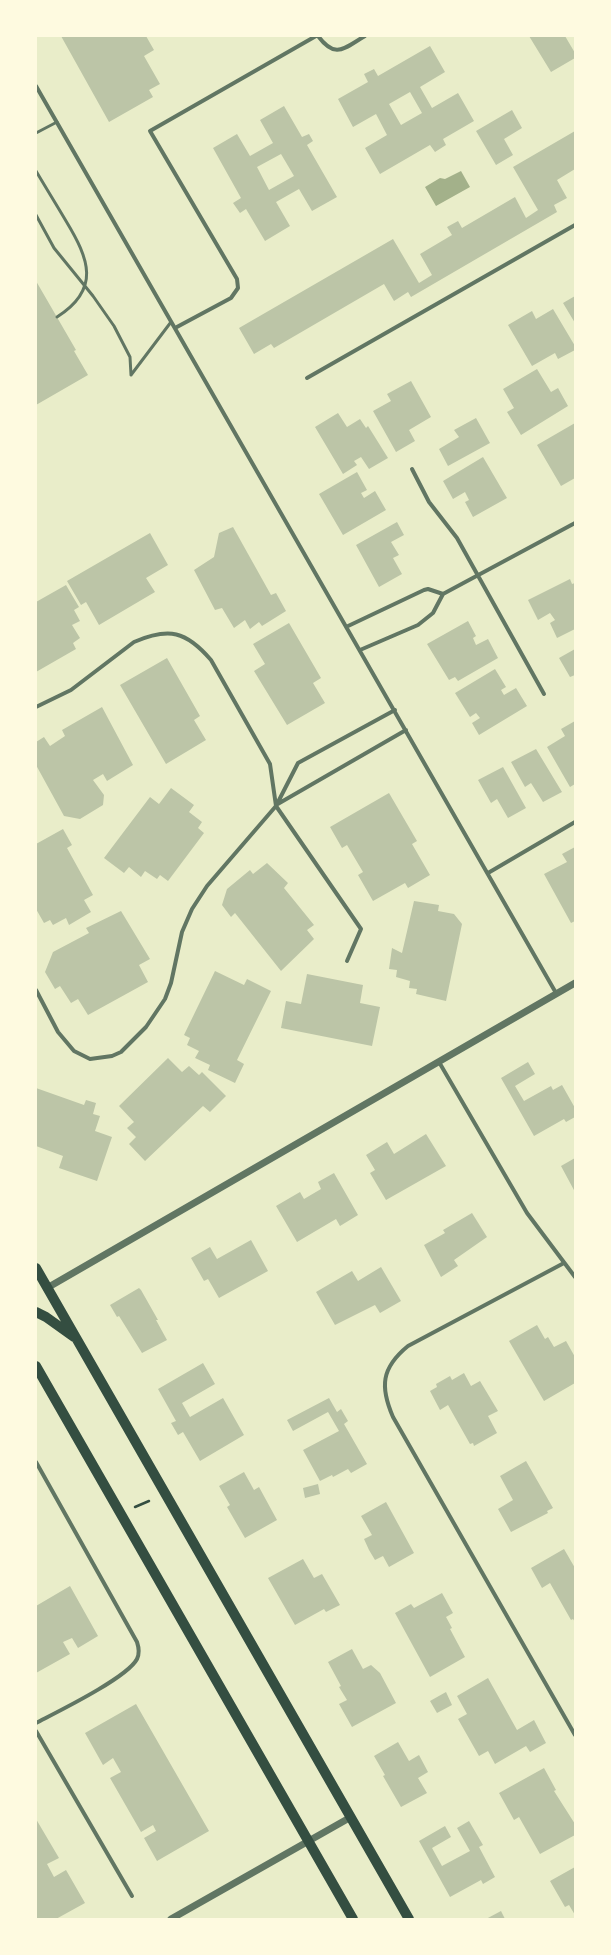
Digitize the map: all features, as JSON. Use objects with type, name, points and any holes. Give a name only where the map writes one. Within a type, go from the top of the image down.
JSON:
[{"type":"main road","points":[[36,1268],[409,1919]]},
{"type":"main road","points":[[36,1287],[47,1288]]},
{"type":"main road","points":[[36,1312],[46,1317],[77,1339]]},
{"type":"main road","points":[[36,1366],[353,1919]]},
{"type":"street","points":[[175,328],[231,298],[238,288],[237,279],[150,131],[317,36],[326,47],[339,51],[366,36]]},
{"type":"street","points":[[36,86],[556,993]]},
{"type":"street","points":[[307,378],[575,225]]},
{"type":"street","points":[[412,469],[429,502],[457,538],[544,694]]},
{"type":"street","points":[[360,650],[418,625],[433,613],[443,594],[575,523]]},
{"type":"street","points":[[346,627],[424,590],[428,589],[443,594]]},
{"type":"street","points":[[36,707],[71,690],[134,642],[157,634],[180,634],[202,649],[211,660],[270,764],[276,806],[361,929],[347,961]]},
{"type":"street","points":[[36,990],[58,1032],[74,1051],[90,1059],[112,1056],[121,1052],[146,1027],[165,999],[171,983],[182,932],[207,886],[276,806],[298,763],[395,710]]},
{"type":"street","points":[[276,806],[406,730]]},
{"type":"street","points":[[488,873],[575,822]]},
{"type":"street","points":[[47,1288],[575,983]]},
{"type":"street","points":[[439,1062],[527,1214],[575,1277]]},
{"type":"street","points":[[564,1264],[408,1346],[393,1360],[385,1377],[384,1386],[393,1418],[575,1735]]},
{"type":"street","points":[[36,1462],[137,1642],[139,1649],[137,1659],[122,1675],[36,1723]]},
{"type":"street","points":[[36,1731],[132,1896]]},
{"type":"street","points":[[171,1919],[351,1817]]},
{"type":"lane","points":[[36,133],[57,122]]},
{"type":"lane","points":[[36,171],[82,250],[87,265],[87,276],[83,291],[77,300],[57,317]]},
{"type":"lane","points":[[36,215],[54,248],[94,296],[114,326],[130,357],[131,375],[171,322]]},
{"type":"path","points":[[135,1507],[149,1501]]},
{"type":"shaded area","points":[[461,171],[470,187],[436,206],[425,187],[440,178],[445,179]]},
{"type":"building","points":[[61,36],[146,36],[154,50],[144,56],[160,84],[149,90],[153,97],[109,122]]},
{"type":"building","points":[[529,36],[565,36],[575,53],[575,58],[551,72]]},
{"type":"building","points":[[430,46],[445,72],[420,87],[432,108],[458,93],[474,121],[443,139],[446,145],[435,152],[430,145],[380,174],[365,148],[387,135],[376,114],[353,127],[338,99],[368,82],[364,74],[374,69],[378,76]],"holes":[[[410,92],[422,113],[401,125],[389,104]]]},
{"type":"building","points":[[284,106],[302,137],[309,134],[313,141],[307,145],[337,197],[312,211],[299,189],[276,202],[290,226],[265,241],[246,209],[240,213],[233,203],[241,198],[213,148],[237,134],[250,156],[273,143],[260,120]],"holes":[[[281,154],[294,176],[269,190],[257,167]]]},
{"type":"building","points":[[512,110],[522,128],[504,139],[513,155],[496,165],[476,131]]},
{"type":"building","points":[[575,131],[575,169],[557,180],[567,198],[554,205],[557,212],[411,297],[408,292],[394,301],[384,284],[274,348],[271,344],[254,354],[239,328],[393,239],[419,283],[432,275],[420,254],[452,235],[447,227],[458,221],[462,228],[515,197],[526,218],[538,210],[513,167]]},
{"type":"building","points":[[36,281],[76,350],[74,351],[88,375],[36,405]]},
{"type":"building","points":[[575,296],[575,323],[563,303]]},
{"type":"building","points":[[553,309],[575,346],[575,350],[558,359],[555,353],[532,366],[508,325],[532,311],[536,319]]},
{"type":"building","points":[[537,369],[551,392],[558,388],[568,406],[521,435],[507,412],[514,408],[503,389]]},
{"type":"building","points":[[411,381],[431,417],[409,430],[415,441],[396,452],[373,411],[391,401],[387,394]]},
{"type":"building","points":[[338,413],[347,427],[360,419],[366,428],[368,426],[388,458],[369,469],[361,457],[354,461],[357,465],[343,474],[315,427]]},
{"type":"building","points":[[476,418],[490,443],[448,466],[439,449],[459,437],[454,430]]},
{"type":"building","points":[[575,423],[575,478],[561,486],[537,445]]},
{"type":"building","points":[[483,457],[507,498],[473,517],[465,502],[469,500],[465,492],[453,499],[443,481]]},
{"type":"building","points":[[357,472],[367,490],[361,493],[364,498],[375,491],[386,510],[343,535],[319,494]]},
{"type":"building","points":[[397,522],[404,535],[391,542],[399,555],[393,558],[402,574],[379,587],[356,545]]},
{"type":"building","points":[[233,527],[271,595],[276,593],[286,611],[262,626],[259,622],[250,629],[245,620],[234,628],[222,608],[215,610],[194,570],[214,557],[219,533]]},
{"type":"building","points":[[150,533],[168,565],[146,578],[155,592],[99,625],[86,602],[81,605],[67,581]]},
{"type":"building","points":[[570,579],[572,584],[575,583],[575,629],[557,638],[550,623],[555,620],[550,613],[538,620],[528,600]]},
{"type":"building","points":[[66,585],[79,607],[74,610],[80,621],[72,625],[80,638],[73,643],[76,649],[36,672],[36,602]]},
{"type":"building","points":[[468,621],[476,636],[473,638],[476,645],[488,639],[498,658],[458,681],[455,677],[449,680],[427,644]]},
{"type":"building","points":[[289,623],[321,678],[313,683],[325,703],[287,725],[254,671],[265,664],[253,644]]},
{"type":"building","points":[[575,649],[575,675],[570,677],[559,658]]},
{"type":"building","points":[[167,658],[200,716],[194,720],[206,740],[166,764],[120,685]]},
{"type":"building","points":[[495,669],[506,687],[501,690],[504,695],[516,688],[527,706],[479,735],[472,723],[480,718],[476,713],[470,717],[455,693]]},
{"type":"building","points":[[102,707],[133,765],[107,781],[103,774],[93,780],[104,795],[103,805],[80,819],[64,816],[36,765],[36,742],[44,737],[50,746],[65,736],[62,730]]},
{"type":"building","points":[[575,721],[575,784],[570,787],[547,747],[565,736],[561,729]]},
{"type":"building","points":[[536,749],[562,792],[543,802],[531,783],[525,787],[511,762]]},
{"type":"building","points":[[503,767],[526,808],[508,818],[497,799],[491,803],[478,780]]},
{"type":"building","points":[[171,788],[194,805],[189,812],[202,822],[198,828],[204,833],[168,881],[160,875],[157,879],[145,871],[141,877],[129,867],[124,873],[104,858],[150,797],[159,804]]},
{"type":"building","points":[[389,793],[417,841],[412,844],[430,875],[408,888],[405,883],[373,901],[358,875],[363,872],[347,845],[342,848],[330,827]]},
{"type":"building","points":[[63,829],[72,845],[67,848],[93,895],[84,900],[91,912],[69,925],[66,918],[53,925],[50,920],[44,923],[36,909],[36,844]]},
{"type":"building","points":[[575,847],[575,921],[571,923],[544,874],[567,862],[562,854]]},
{"type":"building","points":[[267,863],[288,883],[284,888],[314,925],[307,930],[314,939],[281,971],[235,913],[231,917],[222,905],[227,889],[250,870],[253,874]]},
{"type":"building","points":[[414,901],[439,905],[438,911],[454,914],[462,924],[446,1001],[416,994],[417,989],[409,988],[410,981],[396,977],[397,970],[389,969],[392,948],[402,953]]},
{"type":"building","points":[[121,911],[150,959],[139,965],[148,982],[88,1015],[78,999],[71,1003],[60,986],[55,989],[45,972],[53,952],[89,933],[86,928]]},
{"type":"building","points":[[215,971],[244,985],[247,979],[271,991],[237,1060],[244,1064],[235,1083],[208,1070],[210,1065],[195,1058],[199,1051],[187,1045],[190,1038],[184,1035]]},
{"type":"building","points":[[307,974],[363,985],[360,1003],[380,1007],[372,1046],[281,1028],[286,1001],[301,1004]]},
{"type":"building","points":[[168,1058],[182,1072],[189,1066],[199,1075],[202,1072],[226,1096],[210,1112],[203,1106],[145,1161],[129,1144],[136,1137],[127,1128],[134,1122],[119,1106]]},
{"type":"building","points":[[528,1062],[535,1074],[515,1086],[524,1101],[551,1086],[553,1090],[562,1085],[575,1108],[575,1117],[566,1122],[564,1119],[534,1136],[501,1078]]},
{"type":"building","points":[[36,1088],[84,1105],[86,1100],[96,1103],[93,1114],[100,1116],[95,1131],[112,1137],[97,1181],[59,1168],[63,1156],[36,1146]]},
{"type":"building","points":[[426,1134],[446,1166],[386,1200],[370,1173],[375,1170],[366,1155],[387,1142],[394,1154]]},
{"type":"building","points":[[575,1158],[575,1192],[561,1166]]},
{"type":"building","points":[[334,1173],[358,1215],[340,1226],[336,1219],[297,1242],[276,1206],[300,1192],[304,1199],[321,1189],[318,1182]]},
{"type":"building","points":[[472,1213],[487,1237],[454,1260],[458,1266],[441,1277],[424,1245],[445,1233],[443,1230]]},
{"type":"building","points":[[251,1240],[268,1271],[219,1298],[208,1279],[204,1281],[191,1258],[210,1247],[217,1259]]},
{"type":"building","points":[[381,1267],[401,1301],[380,1313],[375,1305],[335,1325],[316,1292],[352,1271],[358,1281]]},
{"type":"building","points":[[139,1288],[158,1320],[156,1320],[167,1340],[142,1353],[119,1316],[117,1317],[110,1305]]},
{"type":"building","points":[[537,1325],[545,1339],[548,1337],[554,1347],[566,1341],[575,1357],[575,1383],[544,1401],[509,1341]]},
{"type":"building","points":[[203,1363],[215,1384],[182,1403],[190,1417],[223,1398],[244,1435],[200,1461],[183,1432],[178,1435],[171,1423],[176,1421],[158,1389]]},
{"type":"building","points":[[464,1373],[471,1386],[480,1381],[498,1411],[488,1416],[497,1433],[474,1446],[473,1443],[470,1444],[448,1405],[440,1410],[430,1391],[437,1387],[436,1384],[450,1376],[452,1380]]},
{"type":"building","points":[[329,1398],[337,1412],[341,1409],[348,1421],[344,1424],[367,1464],[351,1473],[348,1469],[333,1477],[332,1475],[320,1481],[303,1450],[339,1431],[328,1412],[293,1431],[287,1420]]},
{"type":"building","points":[[526,1461],[553,1508],[547,1511],[548,1513],[511,1532],[498,1509],[513,1500],[500,1476]]},
{"type":"building","points":[[244,1472],[254,1490],[259,1487],[277,1520],[245,1538],[227,1507],[230,1505],[219,1486]]},
{"type":"building","points":[[318,1484],[320,1494],[305,1498],[303,1488]]},
{"type":"building","points":[[386,1502],[414,1553],[389,1567],[383,1556],[375,1560],[369,1550],[364,1539],[372,1535],[361,1516]]},
{"type":"building","points":[[564,1549],[575,1568],[575,1622],[573,1619],[571,1620],[550,1583],[542,1588],[531,1568]]},
{"type":"building","points":[[303,1559],[314,1578],[322,1574],[340,1605],[326,1612],[324,1609],[295,1625],[268,1578]]},
{"type":"building","points":[[70,1586],[98,1636],[78,1648],[72,1638],[63,1642],[70,1654],[36,1673],[36,1606]]},
{"type":"building","points":[[442,1593],[453,1613],[446,1617],[452,1628],[450,1629],[465,1657],[430,1677],[395,1613],[411,1604],[414,1608]]},
{"type":"building","points":[[352,1649],[363,1669],[371,1665],[380,1673],[396,1703],[352,1727],[339,1704],[347,1700],[339,1687],[341,1686],[328,1662]]},
{"type":"building","points":[[488,1678],[517,1730],[534,1720],[546,1743],[530,1752],[526,1746],[495,1764],[488,1751],[479,1756],[458,1719],[467,1714],[457,1696]]},
{"type":"building","points":[[446,1692],[452,1705],[437,1713],[430,1701]]},
{"type":"building","points":[[136,1704],[209,1831],[157,1861],[144,1838],[156,1831],[153,1825],[141,1832],[110,1778],[121,1772],[113,1758],[103,1765],[85,1733]]},
{"type":"building","points":[[398,1742],[409,1761],[419,1755],[428,1772],[418,1778],[427,1793],[401,1807],[383,1776],[385,1775],[374,1756]]},
{"type":"building","points":[[544,1768],[556,1790],[554,1791],[575,1824],[575,1835],[540,1854],[519,1817],[514,1820],[499,1793]]},
{"type":"building","points":[[36,1819],[59,1858],[47,1864],[54,1877],[66,1870],[85,1903],[56,1919],[36,1919]]},
{"type":"building","points":[[469,1821],[483,1845],[479,1847],[495,1877],[483,1884],[481,1880],[450,1897],[419,1841],[445,1826],[451,1837],[432,1848],[442,1866],[470,1851],[457,1828]]},
{"type":"building","points":[[575,1867],[575,1915],[569,1905],[565,1907],[550,1881]]},
{"type":"building","points":[[501,1911],[505,1919],[486,1919]]}]
